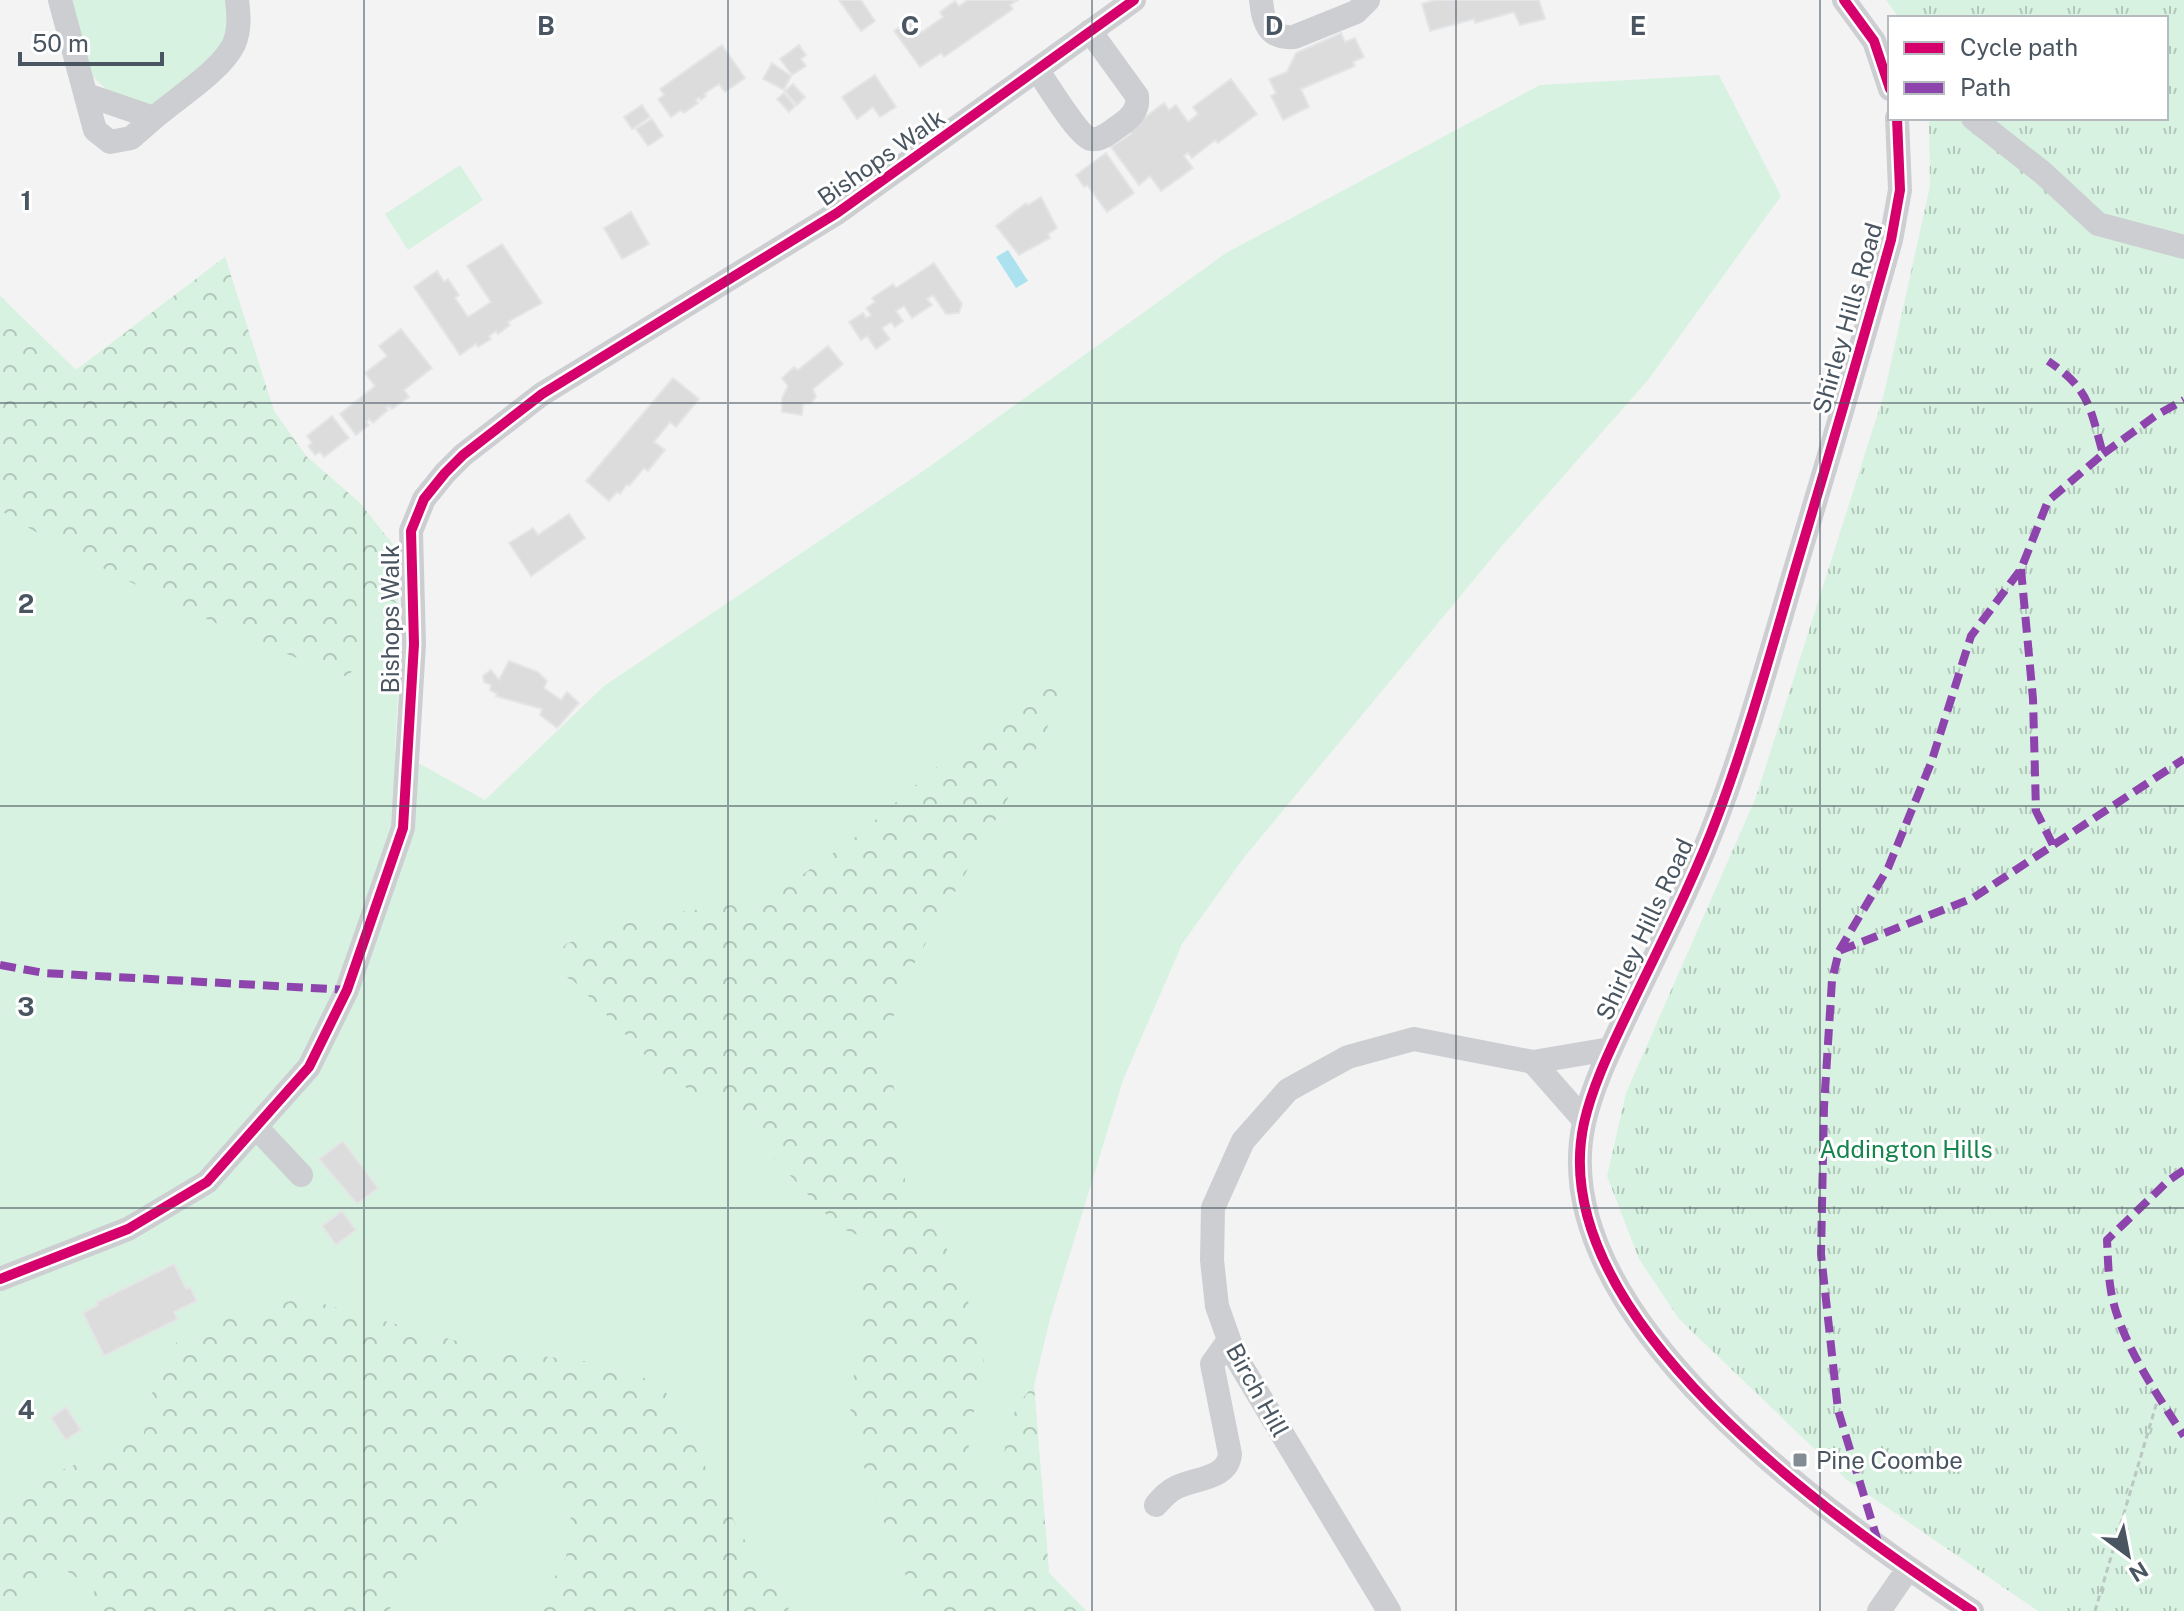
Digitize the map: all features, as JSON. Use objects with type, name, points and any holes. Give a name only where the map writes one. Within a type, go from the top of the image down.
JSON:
[{"type":"street","points":[[60,0],[95,130],[110,142],[131,138],[222,61],[234,43],[239,21],[237,0]]},
{"type":"street","name":"Bishops Walk","points":[[0,1279],[128,1229],[207,1182],[309,1067],[347,990],[403,828],[414,644],[411,531],[424,499],[463,455],[542,394],[837,213],[1134,0]]},
{"type":"street","points":[[1261,0],[1265,26],[1274,35],[1284,38],[1294,37],[1356,12],[1368,0]]},
{"type":"street","points":[[1844,0],[1874,41],[1888,83]]},
{"type":"street","points":[[1037,70],[1089,139],[1105,136],[1127,120],[1135,112],[1137,96],[1090,31]]},
{"type":"street","points":[[87,95],[154,118]]},
{"type":"street","name":"Shirley Hills Road","points":[[1897,120],[1900,190],[1891,240],[1766,668],[1719,813],[1591,1095],[1579,1156],[1586,1217],[1616,1287],[1643,1328],[1715,1408],[1768,1458],[1849,1526],[1972,1611]]},
{"type":"street","points":[[1976,120],[2043,173],[2098,224],[2184,247]]},
{"type":"street","name":"Birch Hill","points":[[1389,1611],[1234,1354],[1217,1306],[1212,1260],[1213,1208],[1243,1141],[1288,1090],[1348,1057],[1414,1039],[1533,1062],[1610,1049]]},
{"type":"street","points":[[1533,1062],[1584,1120]]},
{"type":"street","points":[[256,1127],[301,1175]]},
{"type":"street","points":[[1156,1505],[1178,1486],[1224,1470],[1229,1464],[1230,1454],[1212,1364],[1229,1340]]},
{"type":"street","points":[[1879,1611],[1908,1569]]},
{"type":"path","points":[[2095,1611],[2159,1395]]},
{"type":"green space","points":[[70,0],[229,0],[226,39],[216,55],[153,106],[113,92],[93,76]]},
{"type":"green space","name":"Addington Hills","points":[[1886,0],[2184,0],[2184,1611],[2038,1611],[1847,1480],[1679,1319],[1639,1259],[1607,1176],[1626,1093],[1756,797],[1884,394],[1930,186],[1929,120],[2168,120],[2168,16],[1898,16]]},
{"type":"green space","points":[[1719,75],[1781,196],[1648,380],[1501,547],[1242,860],[1182,944],[1123,1080],[1050,1319],[1034,1386],[1049,1573],[1086,1611],[0,1611],[0,296],[76,370],[225,257],[274,411],[306,456],[360,503],[394,546],[401,638],[395,750],[485,800],[604,686],[929,467],[1226,253],[1540,85]]},
{"type":"green space","points":[[460,165],[483,200],[408,250],[385,214]]},
{"type":"green space","points":[[225,257],[274,411],[306,456],[360,503],[394,546],[398,604],[348,581],[355,593],[364,652],[348,677],[270,647],[195,613],[71,552],[0,510],[0,296],[76,370]]},
{"type":"green space","points":[[1053,667],[1064,685],[1046,731],[905,980],[882,1053],[895,1091],[907,1191],[958,1265],[984,1359],[968,1443],[972,1460],[983,1475],[993,1476],[1003,1466],[1014,1413],[1034,1386],[1049,1573],[1086,1611],[920,1611],[869,1485],[851,1417],[849,1390],[866,1339],[858,1314],[861,1289],[881,1253],[882,1242],[874,1234],[860,1236],[838,1227],[731,1112],[665,1076],[577,984],[562,974],[554,957],[566,944],[628,919],[739,904],[789,884],[852,840]]},
{"type":"green space","points":[[302,1298],[489,1350],[608,1364],[662,1385],[742,1536],[769,1573],[790,1611],[536,1611],[566,1557],[573,1498],[563,1488],[548,1481],[523,1481],[442,1534],[388,1611],[95,1611],[94,1590],[57,1564],[0,1611],[0,1500],[30,1483],[143,1437],[158,1366],[188,1328]]},
{"type":"water","points":[[1008,250],[1028,281],[1016,288],[996,257]]},
{"type":"building","points":[[839,0],[861,0],[875,21],[861,31]]},
{"type":"building","points":[[968,0],[1018,0],[1010,5],[1013,9],[944,57],[941,53],[920,67],[894,31],[912,18],[922,32],[943,17],[940,12],[955,1],[959,6]]},
{"type":"building","points":[[1435,0],[1539,0],[1545,19],[1520,25],[1514,12],[1430,31],[1422,4]]},
{"type":"building","points":[[1341,33],[1345,42],[1355,38],[1364,57],[1353,62],[1355,66],[1301,89],[1309,107],[1283,120],[1271,96],[1276,93],[1269,79],[1287,72],[1296,53]]},
{"type":"building","points":[[722,45],[745,78],[725,92],[719,84],[704,94],[706,96],[701,100],[699,97],[696,100],[698,103],[684,113],[681,110],[671,117],[658,99],[664,95],[660,89]]},
{"type":"building","points":[[799,45],[806,55],[801,59],[806,66],[792,75],[780,59]]},
{"type":"building","points":[[772,63],[791,76],[784,90],[763,79]]},
{"type":"building","points":[[875,75],[896,107],[880,117],[873,107],[857,119],[842,97]]},
{"type":"building","points":[[1231,79],[1257,114],[1192,158],[1188,153],[1184,156],[1193,168],[1161,191],[1150,176],[1139,185],[1111,147],[1131,134],[1128,130],[1164,103],[1169,110],[1176,105],[1188,122],[1198,114],[1193,107]]},
{"type":"building","points":[[793,84],[805,97],[797,105],[785,91]]},
{"type":"building","points":[[784,93],[795,106],[789,112],[777,99]]},
{"type":"building","points":[[642,105],[650,117],[632,129],[624,117]]},
{"type":"building","points":[[652,119],[663,136],[648,146],[636,129]]},
{"type":"building","points":[[1106,153],[1134,193],[1107,212],[1076,175]]},
{"type":"building","points":[[1041,197],[1057,228],[1048,234],[1050,238],[1019,255],[996,226],[1026,203],[1028,205]]},
{"type":"building","points":[[631,212],[649,244],[622,259],[604,228]]},
{"type":"building","points":[[502,244],[542,303],[508,322],[510,325],[498,334],[496,331],[489,336],[491,339],[478,347],[476,344],[460,355],[414,287],[437,271],[444,282],[448,279],[459,295],[455,298],[468,317],[491,302],[467,266]]},
{"type":"building","points":[[934,263],[962,304],[959,313],[946,314],[933,295],[927,299],[932,305],[912,318],[904,306],[896,311],[903,321],[895,327],[891,322],[882,328],[890,339],[876,349],[867,336],[861,340],[849,322],[863,313],[866,318],[871,315],[866,308],[875,302],[872,298],[893,284],[896,288]]},
{"type":"building","points":[[401,329],[432,368],[404,390],[409,397],[392,409],[389,406],[386,408],[388,410],[373,423],[369,419],[366,422],[369,425],[356,435],[340,414],[375,386],[365,373],[387,356],[379,346]]},
{"type":"building","points":[[828,346],[843,364],[813,389],[816,397],[811,403],[803,404],[802,415],[782,412],[782,398],[788,386],[782,378],[794,367],[798,370]]},
{"type":"building","points":[[673,378],[699,399],[676,427],[670,422],[654,442],[665,450],[648,471],[644,468],[629,486],[627,484],[620,494],[617,492],[609,501],[586,481]]},
{"type":"building","points":[[332,416],[349,438],[324,457],[320,452],[315,455],[308,446],[312,443],[307,436]]},
{"type":"building","points":[[569,514],[585,538],[531,576],[509,543],[533,528],[538,535]]},
{"type":"building","points":[[509,661],[538,672],[547,681],[544,688],[561,700],[567,692],[579,703],[557,728],[540,715],[542,709],[496,696],[490,690],[491,685],[484,682],[483,676],[491,670],[499,680]]},
{"type":"building","points":[[343,1141],[378,1188],[357,1204],[319,1159]]},
{"type":"building","points":[[342,1211],[356,1230],[336,1245],[322,1226]]},
{"type":"building","points":[[174,1264],[186,1289],[190,1287],[197,1301],[174,1312],[178,1319],[104,1356],[83,1313],[98,1305],[97,1302]]},
{"type":"building","points":[[66,1407],[81,1430],[66,1440],[51,1418]]},
{"type":"marked path","points":[[1839,951],[1888,868],[1931,763],[1971,636],[2021,569],[2048,501],[2103,454],[2086,401],[2072,381],[2048,361]]},
{"type":"marked path","points":[[2103,454],[2155,416],[2184,400]]},
{"type":"marked path","points":[[2021,569],[2033,699],[2036,811],[2054,847]]},
{"type":"marked path","points":[[1878,1542],[1838,1410],[1821,1254],[1824,1107],[1832,980],[1839,951],[1973,898],[2184,759]]},
{"type":"marked path","points":[[0,965],[44,973],[347,990]]},
{"type":"marked path","points":[[2184,1170],[2168,1181],[2107,1240],[2111,1291],[2122,1328],[2140,1366],[2184,1436]]},
{"type":"cycle path","points":[[0,1279],[128,1229],[207,1182],[309,1067],[347,990],[403,828],[414,644],[411,531],[424,499],[445,473],[463,455],[542,394],[837,213],[1134,0]]},
{"type":"cycle path","points":[[1844,0],[1874,41],[1888,83]]},
{"type":"cycle path","points":[[1897,120],[1900,190],[1891,240],[1845,402],[1760,690],[1718,815],[1687,890],[1592,1094],[1584,1123],[1583,1196],[1607,1268],[1652,1338],[1710,1405],[1777,1467],[1847,1523],[1972,1611]]},
{"type":"place","name":"Pine Coombe","points":[[1800,1460]]}]
